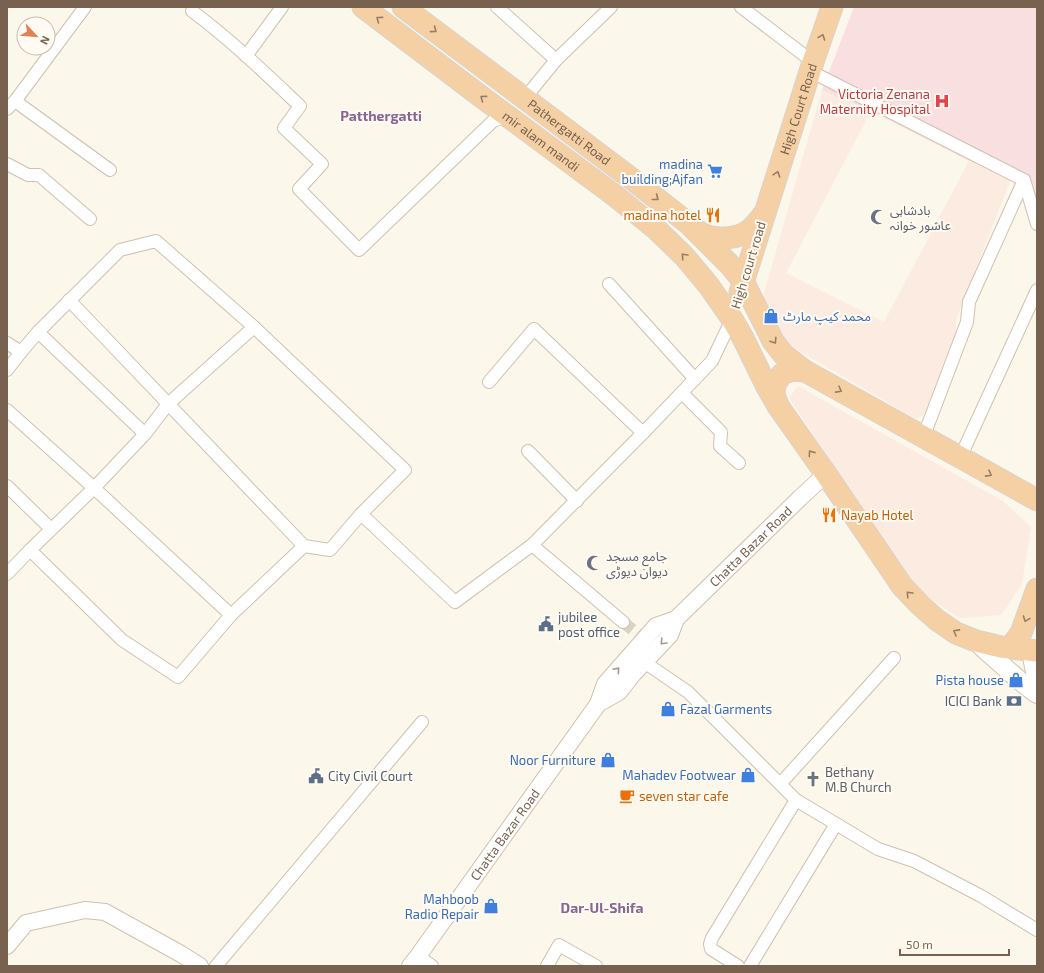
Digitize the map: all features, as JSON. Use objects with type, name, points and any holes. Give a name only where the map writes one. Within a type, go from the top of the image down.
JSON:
[{"type":"highway","name":"mir alam mandi","points":[[363,7],[614,195],[655,228],[684,256],[709,286],[732,320],[778,406],[902,586],[920,605],[937,620],[956,633],[976,641],[1034,651]]},
{"type":"highway","name":"Pathergatti Road","points":[[403,7],[628,176],[689,224],[730,264],[743,281],[773,341],[783,354],[804,371],[1037,500]]},
{"type":"highway","name":"High Court Road","points":[[765,211],[811,67],[832,7]]},
{"type":"highway","points":[[689,224],[701,233],[715,238],[730,238],[745,233],[757,223],[765,211]]},
{"type":"highway","name":"High court road","points":[[732,320],[765,211]]},
{"type":"highway","points":[[778,406],[774,395],[775,384],[782,374],[793,370],[804,371]]},
{"type":"highway","points":[[1010,648],[1020,633],[1037,589]]},
{"type":"main road","points":[[976,641],[1037,694]]},
{"type":"main road","points":[[1034,651],[1037,683]]},
{"type":"street","points":[[85,7],[11,105],[110,170]]},
{"type":"street","points":[[246,56],[282,7]]},
{"type":"street","points":[[498,7],[556,60]]},
{"type":"street","points":[[525,98],[556,60],[611,7]]},
{"type":"street","points":[[741,7],[811,67],[1024,180],[1037,224]]},
{"type":"street","points":[[192,11],[216,29],[300,106],[284,128],[322,164],[299,189],[359,250],[492,121],[507,116]]},
{"type":"street","points":[[7,164],[28,175],[39,175],[90,219]]},
{"type":"street","points":[[923,438],[967,322],[969,302],[1024,180]]},
{"type":"street","points":[[7,370],[38,332],[69,300],[120,250],[156,241],[254,327],[405,470],[361,514],[330,550],[304,546],[69,300]]},
{"type":"street","points":[[608,284],[695,379]]},
{"type":"street","points":[[960,458],[1037,290]]},
{"type":"street","points":[[361,514],[455,602],[532,545],[643,434],[712,361],[732,320]]},
{"type":"street","points":[[7,574],[94,488],[144,434],[168,404],[254,327]]},
{"type":"street","points":[[489,382],[534,329],[643,434]]},
{"type":"street","points":[[38,332],[144,434]]},
{"type":"street","points":[[7,343],[21,352]]},
{"type":"street","points":[[682,393],[721,432],[720,446],[739,463]]},
{"type":"street","points":[[7,410],[231,615]]},
{"type":"street","points":[[528,451],[577,500]]},
{"type":"street","name":"Chatta Bazar Road","points":[[414,961],[598,704],[605,684],[656,626],[676,619],[826,474]]},
{"type":"street","points":[[7,486],[51,530]]},
{"type":"street","points":[[532,545],[623,622]]},
{"type":"street","points":[[30,550],[122,640],[178,677],[231,615],[304,546]]},
{"type":"street","name":"Chatta Bazar Road","points":[[598,704],[619,692],[634,673],[670,635],[676,619]]},
{"type":"street","points":[[781,783],[894,658]]},
{"type":"street","points":[[644,662],[688,692],[781,783],[796,800],[878,849],[921,864],[981,896],[1037,930]]},
{"type":"street","points":[[216,966],[422,722]]},
{"type":"street","points":[[738,966],[711,949],[710,944],[712,938],[796,800]]},
{"type":"street","points":[[750,966],[836,824]]},
{"type":"street","points":[[8,943],[26,923],[84,910],[105,912],[200,966]]},
{"type":"street","points":[[547,966],[559,945],[596,966]]},
{"type":"street","points":[[414,961],[432,966]]},
{"type":"shaded area","name":"Victoria Zenana Maternity Hospital","points":[[854,7],[1037,7],[1037,205],[1011,179],[969,161],[871,111],[822,90]]},
{"type":"shaded area","points":[[822,90],[871,111],[786,273],[884,322],[969,161],[1011,179],[956,320],[957,339],[925,414],[916,419],[770,334],[761,304]]},
{"type":"shaded area","points":[[798,386],[1003,501],[1031,527],[1022,584],[1001,615],[959,618],[917,590],[789,398]]},
{"type":"tunnel","points":[[623,622],[644,639]]},
{"type":"place","name":"Victoria Zenana Maternity Hospital","points":[[942,101]]},
{"type":"place","name":"madina building;Ajfan","points":[[715,171]]},
{"type":"place","name":"madina hotel","points":[[713,215]]},
{"type":"place","name":"بادشاہی عاشور خوانہ","points":[[878,217]]},
{"type":"place","name":"محمد کیپ مارٹ","points":[[771,316]]},
{"type":"place","name":"Nayab Hotel","points":[[829,515]]},
{"type":"place","name":"جامع مسجد دیوان دیوڑی","points":[[594,563]]},
{"type":"place","name":"jubilee post office","points":[[546,624]]},
{"type":"place","name":"Pista house","points":[[1016,680]]},
{"type":"place","name":"ICICI Bank","points":[[1014,701]]},
{"type":"place","name":"Fazal Garments","points":[[668,709]]},
{"type":"place","name":"Noor Furniture","points":[[608,760]]},
{"type":"place","name":"Mahadev Footwear","points":[[748,775]]},
{"type":"place","name":"City Civil Court","points":[[316,776]]},
{"type":"place","name":"Bethany M.B Church","points":[[813,779]]},
{"type":"place","name":"seven star cafe","points":[[627,796]]},
{"type":"place","name":"Mahboob Radio Repair","points":[[491,906]]},
{"type":"district","name":"Patthergatti","points":[[381,116]]},
{"type":"district","name":"Dar-Ul-Shifa","points":[[602,908]]}]
